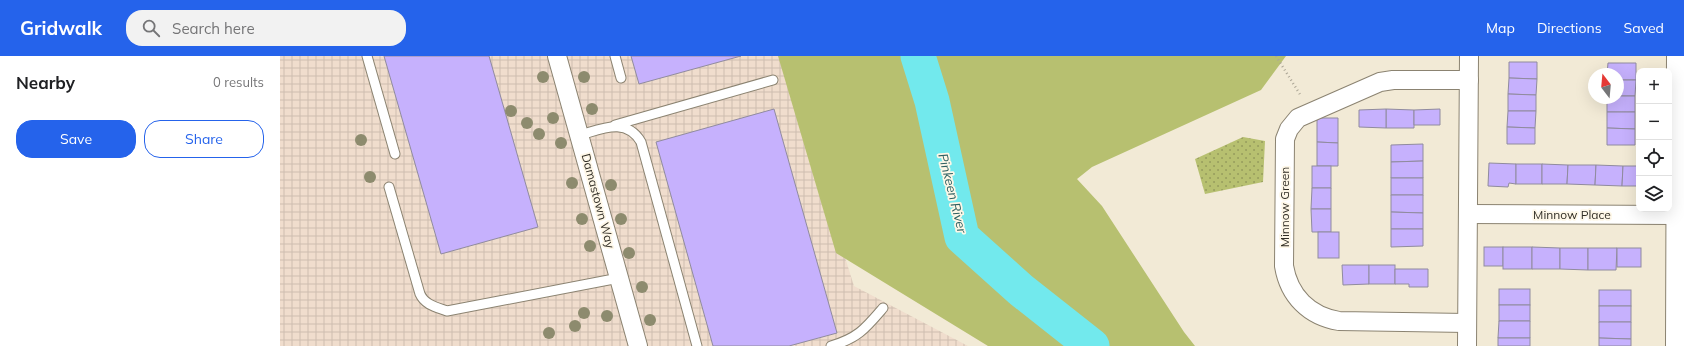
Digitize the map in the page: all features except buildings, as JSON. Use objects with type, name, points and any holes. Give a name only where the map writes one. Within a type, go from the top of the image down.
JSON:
[{"type":"street","name":"Damastown Way","points":[[556,56],[580,135],[638,346]]},
{"type":"street","points":[[1467,346],[1469,56]]},
{"type":"street","points":[[1675,346],[1680,294],[1675,215],[1676,56]]},
{"type":"street","name":"Minnow Green","points":[[1467,323],[1339,321],[1318,315],[1298,300],[1286,277],[1284,266],[1285,139],[1289,129],[1298,118],[1310,111],[1380,82],[1393,80],[1469,80]]},
{"type":"street","name":"Minnow Place","points":[[1468,214],[1675,215]]},
{"type":"lane","points":[[367,56],[395,154]]},
{"type":"lane","points":[[615,56],[621,78]]},
{"type":"lane","points":[[580,135],[773,80]]},
{"type":"lane","points":[[608,127],[628,128],[636,134],[640,142],[697,346]]},
{"type":"lane","points":[[389,187],[422,300],[435,307],[447,310],[619,278]]},
{"type":"lane","points":[[831,346],[846,342],[863,332],[884,308]]},
{"type":"path","points":[[1276,56],[1310,111]]},
{"type":"shaded area","points":[[280,56],[782,56],[854,286],[968,346],[280,346]]},
{"type":"green space","points":[[778,56],[1286,56],[1261,90],[1092,167],[1077,179],[1102,206],[1184,332],[1195,346],[988,346],[836,253]]},
{"type":"green space","points":[[1243,137],[1265,141],[1263,182],[1205,194],[1195,159]]},
{"type":"waterway","name":"Pinkeen River","points":[[918,56],[932,101],[962,237],[1021,290],[1092,346]]}]
